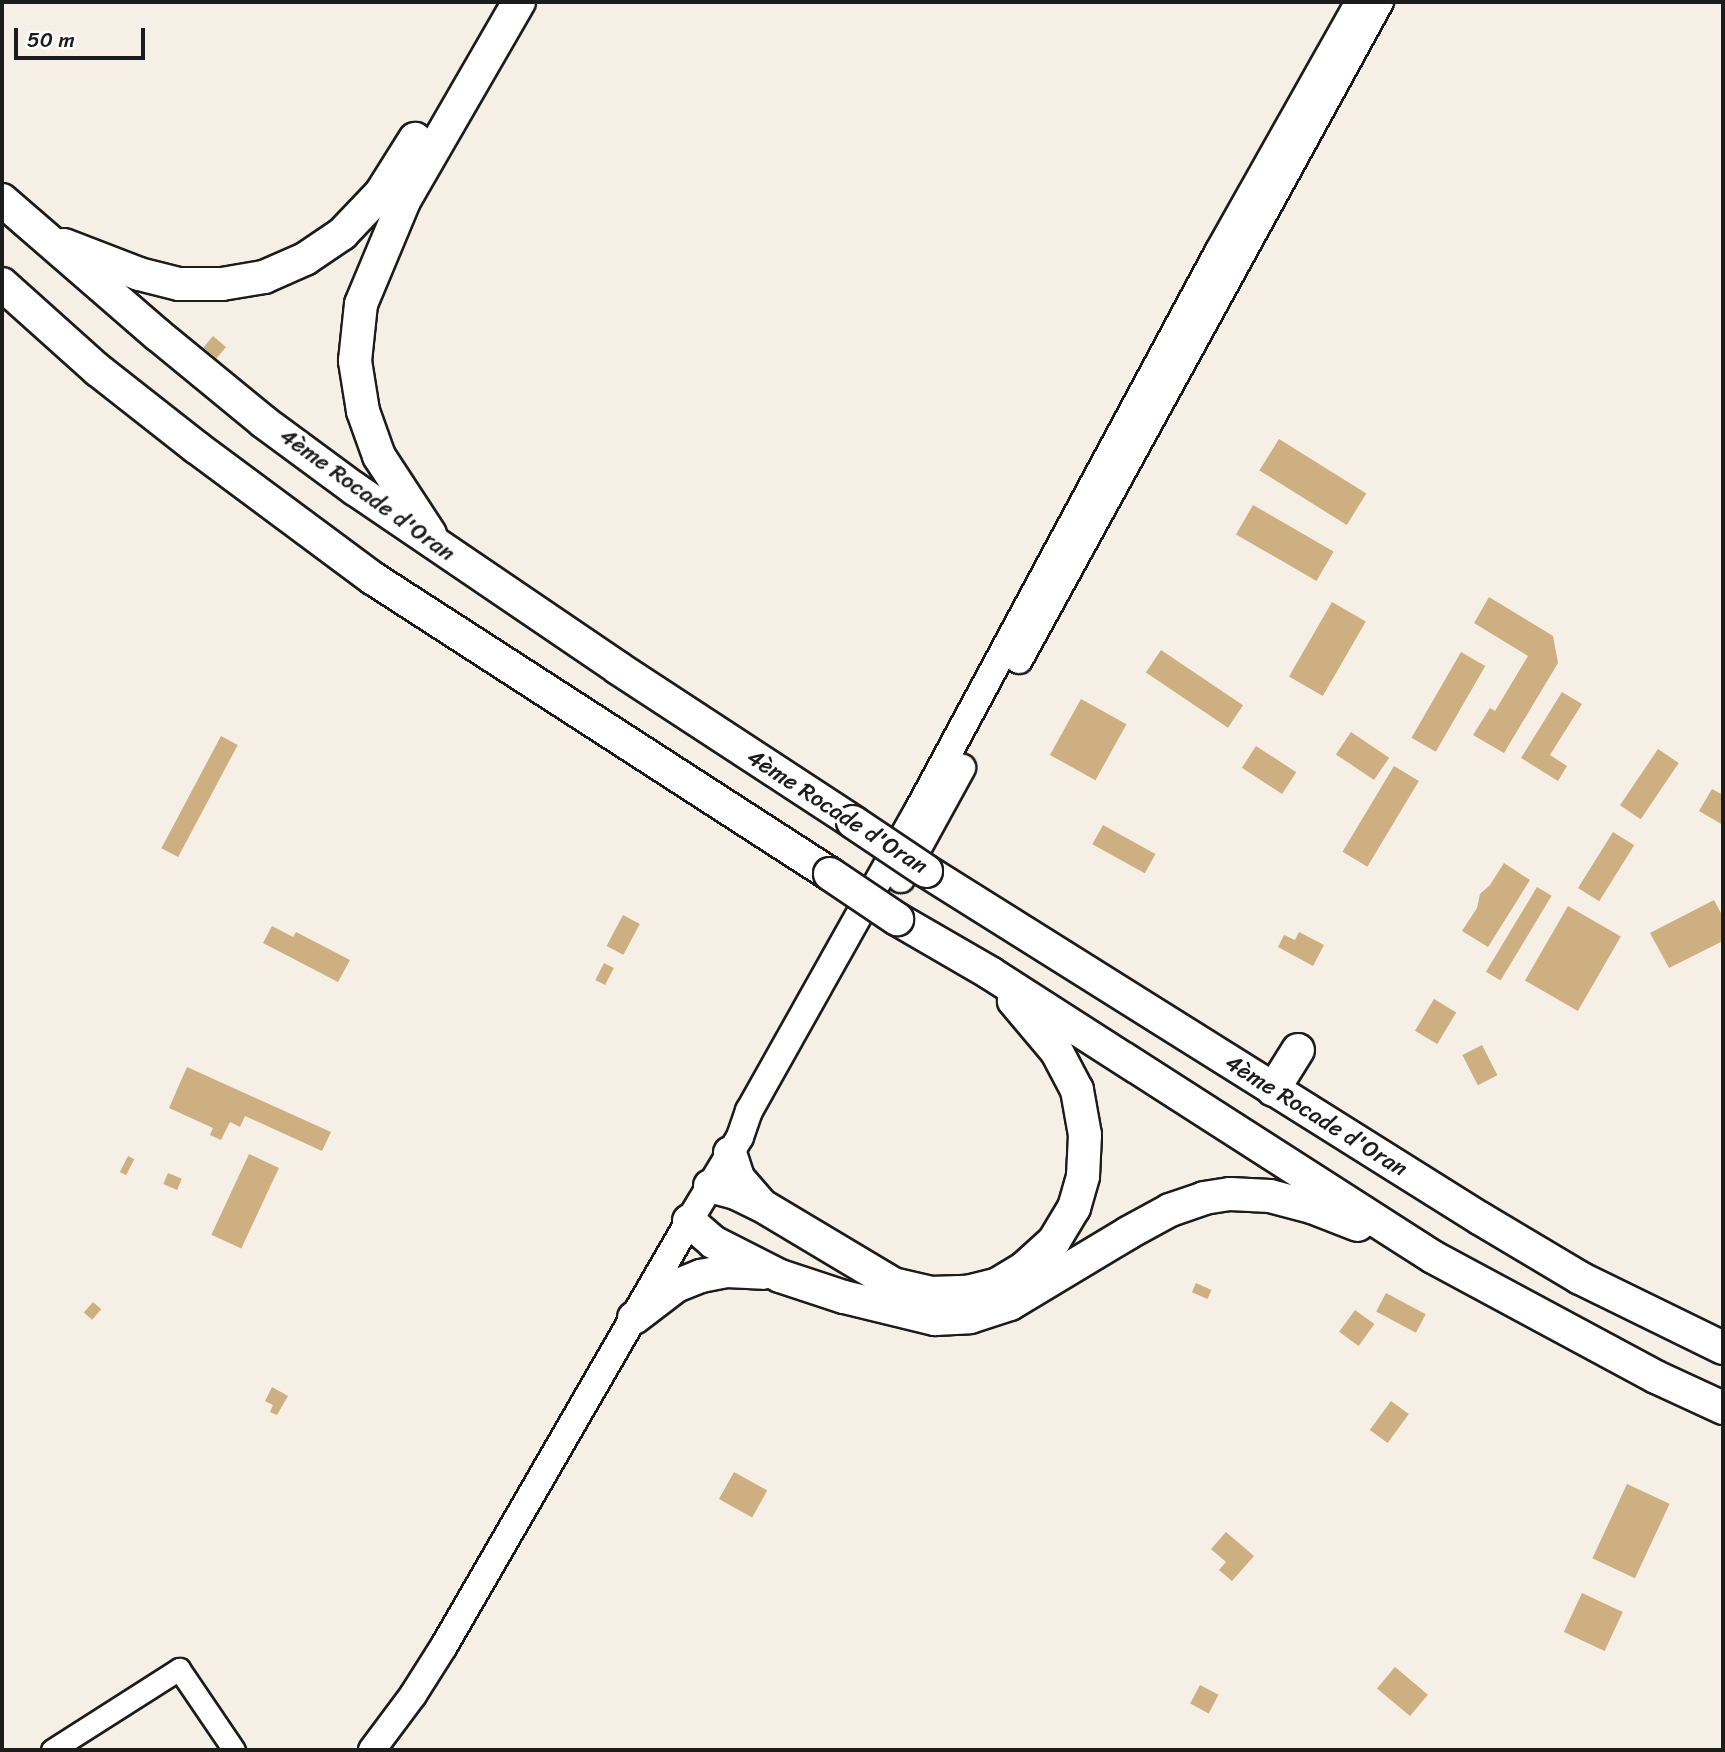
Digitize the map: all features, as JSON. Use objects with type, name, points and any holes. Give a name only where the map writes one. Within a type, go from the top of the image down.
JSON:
[{"type":"highway","points":[[44,238],[149,277],[201,286],[264,276],[304,259],[342,234],[397,172],[495,2]]},
{"type":"highway","points":[[438,547],[379,456],[358,389],[355,339],[366,289],[399,213],[519,2]]},
{"type":"highway","name":"4ème Rocade d'Oran","points":[[2,200],[264,422],[438,547],[926,871],[1273,1090],[1580,1278],[1723,1348]]},
{"type":"highway","points":[[2,284],[98,369],[195,447],[374,579],[897,919],[990,973],[1433,1257],[1644,1371],[1723,1408]]},
{"type":"highway","points":[[710,1186],[736,1193],[761,1205],[875,1276],[912,1290],[931,1293],[967,1292],[999,1284],[1023,1269],[1054,1241],[1074,1208],[1083,1177],[1085,1135],[1077,1090],[1057,1052],[990,973]]},
{"type":"highway","points":[[1273,1090],[1298,1050]]},
{"type":"highway","points":[[735,1145],[738,1178],[761,1205]]},
{"type":"highway","points":[[634,1318],[677,1286],[701,1276],[754,1271],[780,1276],[913,1316],[935,1319],[970,1317],[1010,1304],[1170,1210],[1204,1198],[1230,1194],[1270,1196],[1312,1207],[1433,1257]]},
{"type":"highway","points":[[689,1221],[713,1242],[780,1276]]},
{"type":"main road","points":[[383,1747],[735,1145],[749,1111],[923,801],[1218,252],[1359,2]]},
{"type":"main road","points":[[735,1145],[768,1110],[927,835],[1060,584],[1380,2]]},
{"type":"street","points":[[52,1750],[179,1670],[234,1750]]},
{"type":"building","points":[[213,336],[226,347],[216,358],[203,347]]},
{"type":"building","points":[[1279,439],[1366,494],[1347,525],[1259,470]]},
{"type":"building","points":[[1253,505],[1334,552],[1317,581],[1236,534]]},
{"type":"building","points":[[1489,597],[1553,636],[1558,663],[1504,753],[1473,735],[1490,708],[1495,711],[1528,656],[1474,623]]},
{"type":"building","points":[[1332,602],[1366,622],[1323,696],[1289,676]]},
{"type":"building","points":[[1161,650],[1243,705],[1228,728],[1146,672]]},
{"type":"building","points":[[1461,652],[1485,666],[1436,752],[1412,738]]},
{"type":"building","points":[[1562,692],[1582,704],[1550,755],[1567,766],[1558,781],[1521,758]]},
{"type":"building","points":[[1081,699],[1126,724],[1095,780],[1050,755]]},
{"type":"building","points":[[1351,732],[1389,758],[1374,780],[1336,754]]},
{"type":"building","points":[[221,736],[238,745],[178,857],[161,848]]},
{"type":"building","points":[[1256,746],[1296,772],[1282,794],[1242,768]]},
{"type":"building","points":[[1658,749],[1679,763],[1641,819],[1620,805]]},
{"type":"building","points":[[1394,766],[1419,781],[1367,867],[1342,852]]},
{"type":"building","points":[[1712,789],[1723,795],[1723,825],[1699,811]]},
{"type":"building","points":[[1103,825],[1155,854],[1145,873],[1092,844]]},
{"type":"building","points":[[1613,832],[1634,845],[1599,901],[1578,888]]},
{"type":"building","points":[[1504,863],[1530,880],[1488,947],[1462,931],[1477,908],[1480,894],[1490,885]]},
{"type":"building","points":[[1537,887],[1552,896],[1501,981],[1486,972]]},
{"type":"building","points":[[1714,900],[1723,917],[1723,941],[1669,968],[1650,933]]},
{"type":"building","points":[[1568,906],[1621,936],[1578,1011],[1525,980]]},
{"type":"building","points":[[623,915],[640,924],[623,955],[607,946]]},
{"type":"building","points":[[272,926],[293,937],[296,932],[350,960],[338,982],[263,943]]},
{"type":"building","points":[[1299,932],[1324,945],[1313,966],[1278,947],[1284,935],[1295,940]]},
{"type":"building","points":[[604,963],[614,968],[605,985],[595,980]]},
{"type":"building","points":[[1434,999],[1456,1012],[1437,1044],[1415,1031]]},
{"type":"building","points":[[1482,1045],[1497,1075],[1478,1085],[1462,1055]]},
{"type":"building","points":[[187,1067],[331,1132],[322,1151],[245,1116],[240,1127],[230,1122],[221,1140],[210,1135],[213,1128],[169,1108]]},
{"type":"building","points":[[249,1154],[279,1168],[241,1249],[211,1235]]},
{"type":"building","points":[[128,1156],[134,1159],[126,1175],[120,1172]]},
{"type":"building","points":[[168,1173],[182,1179],[177,1190],[163,1184]]},
{"type":"building","points":[[1196,1283],[1212,1290],[1207,1299],[1192,1292]]},
{"type":"building","points":[[1386,1293],[1426,1314],[1416,1333],[1376,1312]]},
{"type":"building","points":[[93,1302],[101,1309],[92,1320],[84,1313]]},
{"type":"building","points":[[1355,1310],[1374,1324],[1359,1346],[1339,1332]]},
{"type":"building","points":[[272,1387],[288,1396],[277,1415],[270,1412],[273,1405],[265,1401]]},
{"type":"building","points":[[1391,1401],[1409,1414],[1388,1443],[1370,1430]]},
{"type":"building","points":[[734,1472],[767,1490],[752,1518],[719,1499]]},
{"type":"building","points":[[1627,1484],[1670,1504],[1635,1578],[1592,1558]]},
{"type":"building","points":[[1226,1532],[1254,1556],[1232,1581],[1219,1570],[1226,1562],[1211,1549]]},
{"type":"building","points":[[1582,1593],[1623,1612],[1605,1651],[1564,1632]]},
{"type":"building","points":[[1395,1667],[1428,1695],[1410,1716],[1377,1688]]},
{"type":"building","points":[[1200,1685],[1219,1695],[1209,1713],[1190,1704]]}]
